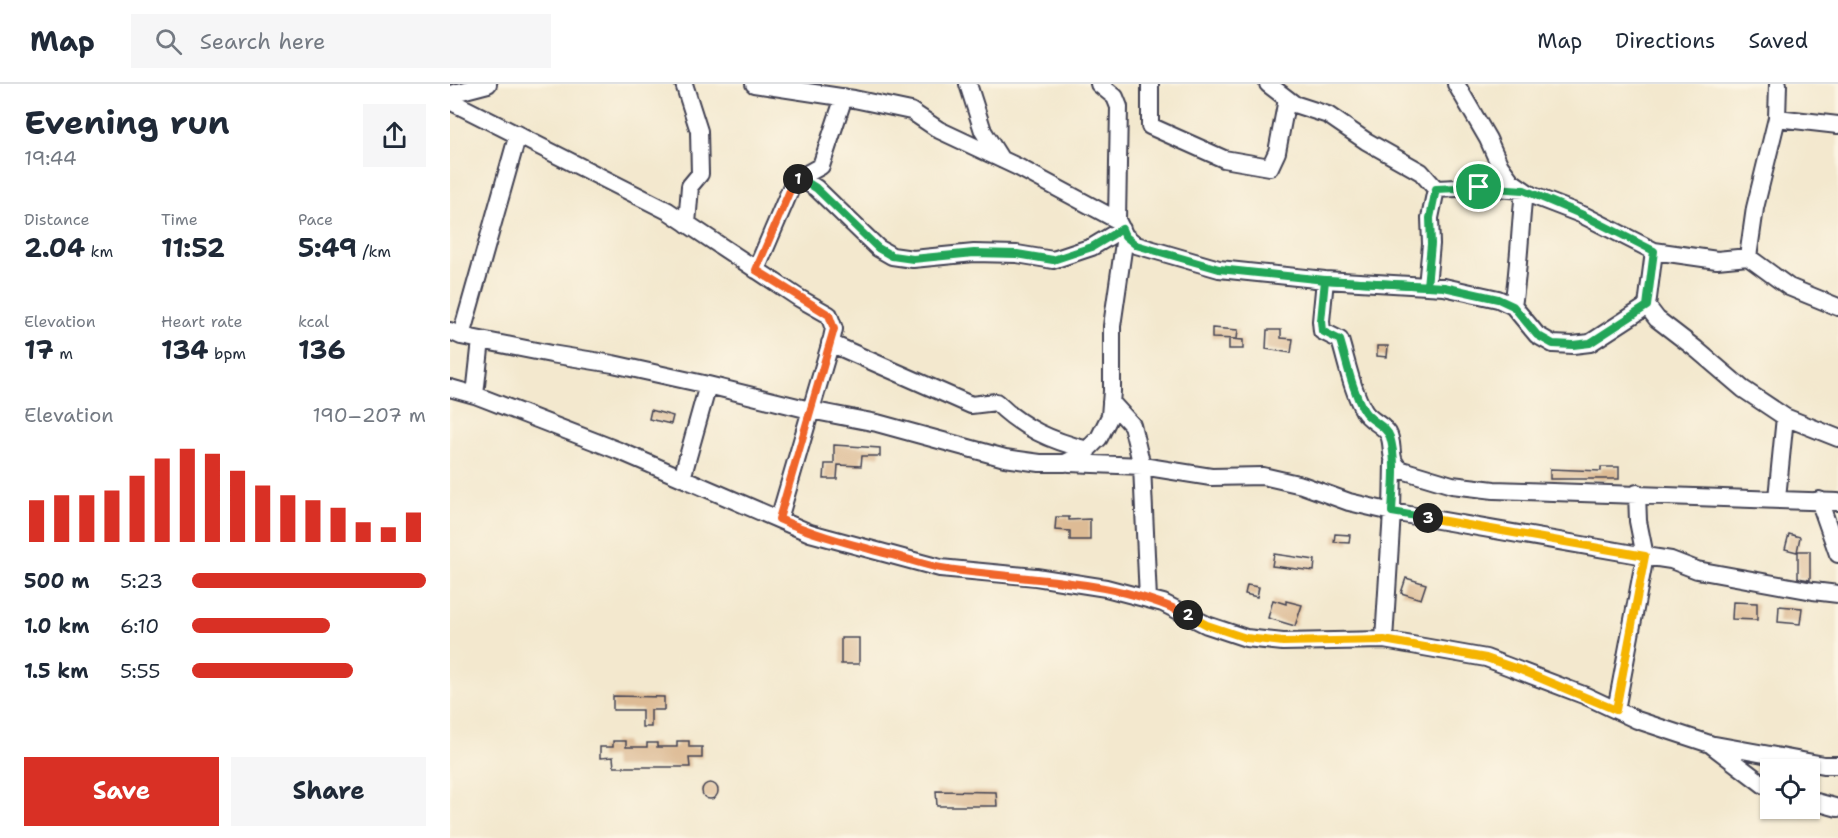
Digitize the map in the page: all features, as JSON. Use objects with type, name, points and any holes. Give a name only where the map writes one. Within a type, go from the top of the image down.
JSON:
[{"type":"street","points":[[450,94],[488,84]]},
{"type":"street","points":[[684,84],[699,131],[700,174],[690,186],[687,224]]},
{"type":"street","points":[[754,84],[844,97],[911,111],[939,130],[1001,159],[1121,228],[1136,245],[1219,269],[1325,280],[1444,287],[1498,299],[1513,306],[1537,335],[1553,344],[1590,343],[1647,306]]},
{"type":"street","points":[[968,84],[983,131],[1001,159]]},
{"type":"street","points":[[1065,463],[1088,450],[1099,438],[1110,416],[1112,326],[1121,228],[1119,107],[1115,97],[1099,84]]},
{"type":"street","points":[[1150,84],[1150,126],[1224,159],[1270,167],[1277,152],[1287,99]]},
{"type":"street","points":[[1268,84],[1294,104],[1328,115],[1366,141],[1421,172],[1436,189]]},
{"type":"street","points":[[1456,84],[1488,139],[1500,166],[1511,181],[1524,190],[1583,215],[1654,251],[1717,260],[1748,257],[1789,287],[1838,308]]},
{"type":"street","points":[[1748,257],[1755,208],[1777,118],[1778,84]]},
{"type":"street","points":[[756,270],[794,181],[821,166],[844,97]]},
{"type":"street","points":[[450,100],[668,211],[756,270],[829,315],[834,329],[779,519]]},
{"type":"street","points":[[1777,118],[1838,125]]},
{"type":"street","points":[[518,134],[455,333],[481,340],[613,364],[810,411],[877,423],[1005,458],[1040,463],[1142,466],[1211,477],[1263,476],[1302,485],[1349,502],[1392,512],[1671,560],[1697,570],[1838,594]]},
{"type":"street","points":[[800,178],[816,188],[878,248],[892,256],[913,259],[974,253],[1017,254],[1053,260],[1092,247],[1121,228]]},
{"type":"street","points":[[1436,189],[1479,187],[1524,190]]},
{"type":"street","points":[[1427,286],[1431,244],[1430,218],[1436,189]]},
{"type":"street","points":[[1513,306],[1519,271],[1519,232],[1524,190]]},
{"type":"street","points":[[1654,251],[1647,306],[1657,319],[1743,389],[1785,417],[1838,438]]},
{"type":"street","points":[[1325,280],[1322,331],[1340,340],[1364,411],[1372,422],[1384,428],[1389,435],[1393,462],[1392,512],[1384,640]]},
{"type":"street","points":[[475,395],[481,340]]},
{"type":"street","points":[[830,343],[970,405],[996,402],[1011,417],[1027,428],[1065,444],[1088,450]]},
{"type":"street","points":[[682,478],[708,385]]},
{"type":"street","points":[[450,388],[475,395],[682,478],[810,533],[940,568],[1106,588],[1163,603],[1207,625],[1246,638],[1283,642],[1384,640],[1486,658],[1518,669],[1637,720],[1710,744],[1824,765],[1838,765]]},
{"type":"street","points":[[1111,402],[1132,425],[1142,466],[1148,599]]},
{"type":"street","points":[[1777,498],[1785,417]]},
{"type":"street","points":[[1393,462],[1402,470],[1452,485],[1494,490],[1637,493],[1838,502]]},
{"type":"street","points":[[1616,710],[1645,556],[1638,521],[1637,493]]},
{"type":"street","points":[[1819,500],[1838,554]]},
{"type":"street","points":[[1710,744],[1760,782]]},
{"type":"street","points":[[1820,803],[1838,808]]},
{"type":"building","points":[[1212,328],[1238,330],[1237,339],[1212,338]]},
{"type":"building","points":[[1267,330],[1281,330],[1281,338],[1293,339],[1291,353],[1266,349]]},
{"type":"building","points":[[1229,339],[1243,340],[1243,349],[1229,349]]},
{"type":"building","points":[[1377,346],[1388,346],[1387,357],[1377,356]]},
{"type":"building","points":[[651,410],[673,416],[671,424],[649,419]]},
{"type":"building","points":[[834,445],[880,448],[880,456],[862,456],[861,466],[838,465],[837,479],[824,479],[825,464],[834,464]]},
{"type":"building","points":[[1601,467],[1619,467],[1619,479],[1550,479],[1550,469],[1601,471]]},
{"type":"building","points":[[1056,517],[1069,517],[1069,520],[1090,519],[1090,540],[1070,540],[1070,531],[1055,530]]},
{"type":"building","points":[[1335,534],[1350,535],[1349,543],[1334,542]]},
{"type":"building","points":[[1789,534],[1800,537],[1797,552],[1785,549]]},
{"type":"building","points":[[1798,551],[1810,551],[1810,580],[1798,578]]},
{"type":"building","points":[[1274,554],[1315,560],[1314,571],[1272,566]]},
{"type":"building","points":[[1406,578],[1426,584],[1421,599],[1401,593]]},
{"type":"building","points":[[1247,585],[1259,587],[1257,597],[1245,594]]},
{"type":"building","points":[[1273,600],[1302,605],[1295,626],[1268,618]]},
{"type":"building","points":[[1733,602],[1757,603],[1757,620],[1732,619]]},
{"type":"building","points":[[1779,606],[1802,608],[1800,624],[1778,622]]},
{"type":"building","points":[[841,638],[859,638],[859,664],[841,664]]},
{"type":"building","points":[[613,696],[664,697],[664,710],[651,710],[651,727],[642,727],[642,710],[613,710]]},
{"type":"building","points":[[613,741],[626,741],[626,747],[647,747],[647,743],[657,743],[657,747],[677,747],[677,741],[689,741],[689,747],[702,747],[702,758],[689,758],[690,767],[614,767],[613,757],[600,758],[600,747],[613,747]]},
{"type":"building","points":[[710,783],[716,785],[718,791],[716,797],[710,799],[704,797],[702,791],[704,785]]},
{"type":"building","points":[[936,791],[996,792],[997,806],[937,806]]},
{"type":"route","points":[[1479,187],[1436,189],[1430,218],[1431,244],[1427,286],[1325,280],[1219,269],[1136,245],[1125,236],[1122,229],[1092,247],[1053,260],[1017,254],[974,253],[913,259],[892,256],[878,248],[816,188],[800,178],[794,181],[756,270],[829,315],[834,329],[779,519],[810,533],[940,568],[1106,588],[1163,603],[1207,625],[1246,638],[1283,642],[1384,640],[1486,658],[1586,696],[1616,710],[1645,556],[1392,512],[1393,462],[1389,435],[1384,428],[1372,422],[1364,411],[1340,340],[1322,331],[1325,280],[1376,283],[1427,286],[1444,287],[1498,299],[1513,306],[1537,335],[1553,344],[1590,343],[1647,306],[1654,251],[1583,215],[1531,195],[1524,190],[1479,187]]}]
